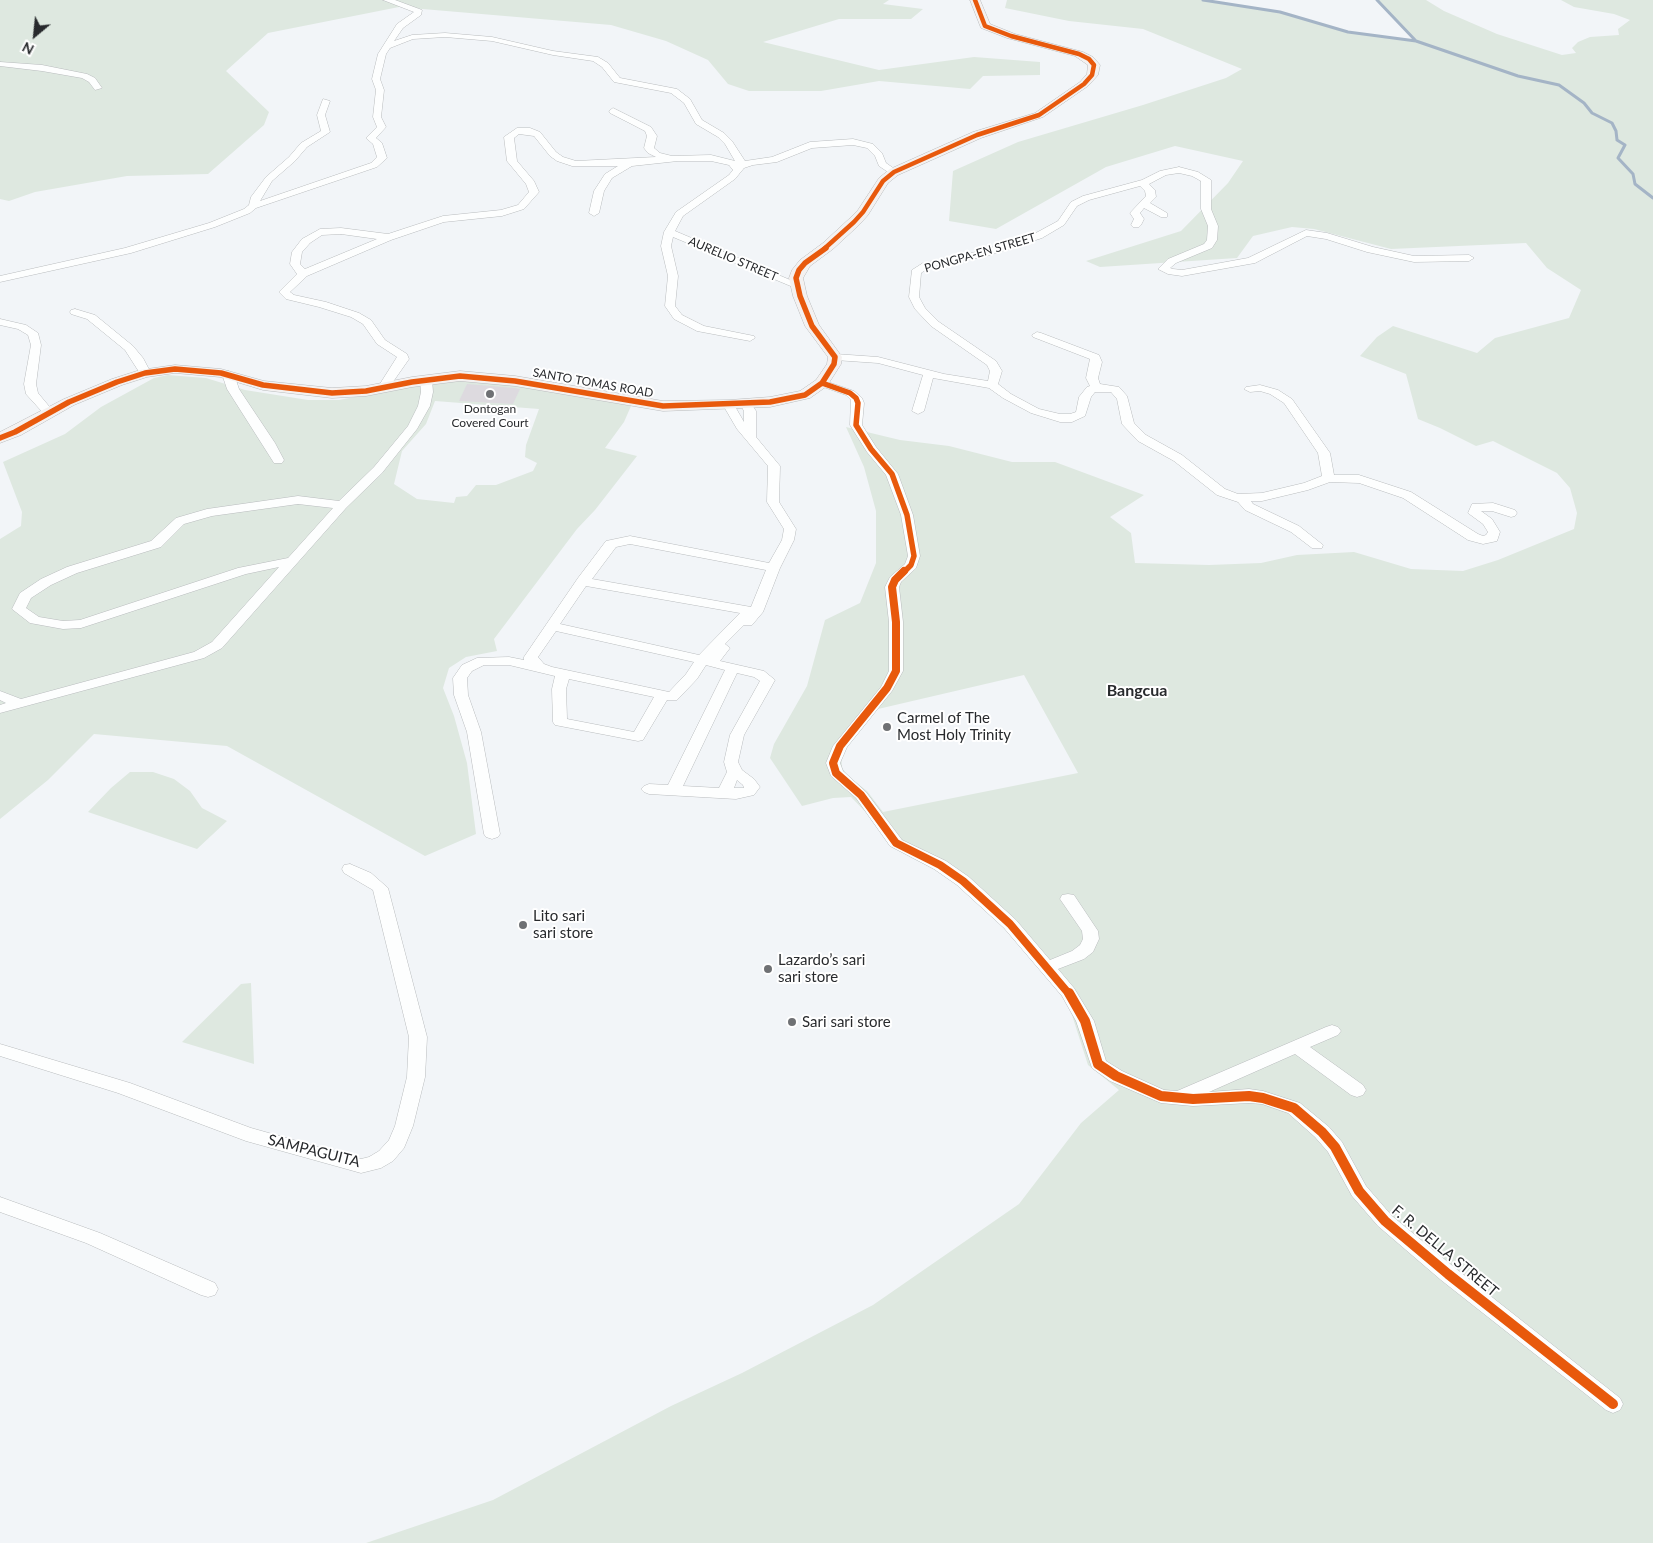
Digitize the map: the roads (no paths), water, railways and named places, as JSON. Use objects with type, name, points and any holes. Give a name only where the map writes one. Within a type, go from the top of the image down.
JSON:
[{"type":"street","points":[[0,279],[127,251],[233,217],[253,206],[374,165],[382,158],[377,143],[371,138],[382,127],[377,117],[380,96],[376,79],[382,54],[400,26],[418,13],[418,10],[387,0]]},
{"type":"street","points":[[975,0],[985,26],[1003,34],[1070,51],[1089,59],[1094,65],[1091,79],[1039,115],[977,135],[894,172],[874,192],[863,212],[854,222],[828,246],[804,263],[796,278],[800,296],[812,326],[835,357],[878,360],[929,373],[992,385],[1007,396],[1048,416],[1067,418],[1081,414],[1086,393],[1096,387],[1110,388],[1119,392],[1123,398],[1128,424],[1142,438],[1178,458],[1221,492],[1242,498],[1262,496],[1308,486],[1328,478],[1359,480],[1392,489],[1427,506],[1480,539],[1492,538],[1494,532],[1488,522],[1474,513],[1476,507],[1483,505],[1493,506],[1511,513]]},
{"type":"street","points":[[386,46],[412,38],[445,35],[492,39],[553,53],[595,59],[605,65],[617,80],[628,84],[674,91],[687,101],[699,122],[721,136],[728,143],[740,168]]},
{"type":"street","points":[[0,64],[42,68],[84,76],[92,80],[98,88]]},
{"type":"street","points":[[253,206],[256,197],[269,179],[292,159],[304,145],[326,132],[321,115],[326,101]]},
{"type":"street","points":[[613,111],[648,129],[652,136],[649,148],[653,153],[667,158],[718,159],[732,163],[740,168]]},
{"type":"street","points":[[384,388],[403,359],[403,356],[382,342],[368,322],[362,318],[322,304],[287,296],[284,290],[303,274],[437,220],[502,213],[521,207],[534,192],[531,183],[512,161],[510,137],[517,131],[530,131],[537,134],[552,154],[565,161],[580,164],[629,163],[678,158]]},
{"type":"street","name":"AURELIO STREET","points":[[750,338],[701,329],[678,317],[670,306],[673,276],[666,246],[669,232],[679,214],[750,162],[774,160],[810,145],[853,142],[870,146],[878,155],[882,164],[894,172]]},
{"type":"street","points":[[594,213],[599,191],[608,176],[629,163]]},
{"type":"street","points":[[1136,225],[1139,219],[1135,213],[1136,210],[1152,194],[1142,183],[1163,173],[1179,170],[1200,176],[1206,180],[1208,184],[1206,209],[1213,226],[1212,240],[1205,248],[1179,258],[1163,269],[1172,272],[1180,273],[1251,261],[1306,233],[1327,236],[1371,250],[1414,259],[1470,258]]},
{"type":"street","name":"PONGPA-EN STREET","points":[[992,385],[996,371],[992,363],[935,324],[920,309],[914,297],[915,274],[927,266],[983,254],[1038,236],[1061,223],[1069,214],[1074,204],[1086,198],[1142,183]]},
{"type":"street","points":[[1145,203],[1164,215]]},
{"type":"street","points":[[303,274],[295,264],[297,252],[306,241],[320,232],[341,231],[389,238]]},
{"type":"street","name":"AURELIO STREET","points":[[669,232],[797,285]]},
{"type":"street","points":[[75,312],[91,317],[129,348],[145,373]]},
{"type":"street","points":[[0,322],[22,327],[33,334],[36,345],[30,384],[32,394],[49,413]]},
{"type":"street","points":[[1036,336],[1095,357],[1092,381],[1096,387]]},
{"type":"street","name":"SANTO TOMAS ROAD","points":[[0,438],[84,395],[145,373],[189,369],[228,374],[263,385],[310,392],[349,392],[460,376],[569,389],[643,404],[684,406],[728,405],[793,399],[805,395],[822,383],[834,364],[835,357]]},
{"type":"street","points":[[918,411],[929,373]]},
{"type":"street","points":[[228,374],[233,388],[270,443],[278,460]]},
{"type":"street","points":[[0,709],[199,655],[217,645],[342,505],[378,470],[413,427],[424,406],[427,392],[426,380]]},
{"type":"street","name":"F. R. DELLA STREET","points":[[822,383],[850,393],[856,398],[858,403],[856,425],[871,449],[892,474],[907,515],[914,556],[911,565],[896,580],[892,587],[896,622],[896,672],[894,679],[834,756],[834,767],[841,779],[861,795],[896,843],[940,865],[963,880],[1010,924],[1068,992],[1085,1021],[1098,1064],[1116,1076],[1161,1096],[1176,1098],[1249,1096],[1263,1098],[1294,1108],[1322,1132],[1335,1147],[1359,1191],[1385,1221],[1448,1274],[1613,1404]]},
{"type":"street","points":[[1250,389],[1260,388],[1274,392],[1288,401],[1324,453],[1327,459],[1328,478]]},
{"type":"street","points":[[746,404],[750,411],[750,439]]},
{"type":"street","points":[[649,789],[743,794],[751,789],[749,782],[735,772],[731,762],[737,736],[768,680],[763,676],[711,663],[753,612],[773,568],[784,550],[790,529],[775,508],[773,502],[774,466],[750,439],[728,405]]},
{"type":"street","points":[[1242,498],[1250,507],[1295,529],[1317,545]]},
{"type":"street","points":[[291,561],[243,571],[81,624],[63,625],[34,620],[18,609],[26,596],[46,582],[72,570],[156,544],[180,521],[212,512],[298,500],[342,505]]},
{"type":"street","points":[[539,667],[533,664],[531,656],[583,581],[612,544],[623,540],[773,568]]},
{"type":"street","points":[[583,581],[753,612]]},
{"type":"street","points":[[492,834],[474,732],[460,695],[460,678],[467,668],[482,661],[509,661],[672,697],[692,676],[702,660],[753,612]]},
{"type":"street","points":[[552,626],[702,660]]},
{"type":"street","points":[[673,790],[733,668]]},
{"type":"street","points":[[563,673],[559,689],[560,722],[638,737],[663,695]]},
{"type":"street","points":[[0,695],[18,704]]},
{"type":"street","points":[[730,793],[726,790],[726,784],[735,772]]},
{"type":"street","name":"SAMPAGUITA","points":[[0,1050],[124,1088],[246,1134],[361,1166],[374,1163],[386,1156],[397,1142],[404,1126],[416,1077],[418,1037],[380,888],[350,869]]},
{"type":"street","points":[[1047,967],[1078,955],[1087,948],[1091,940],[1090,931],[1068,899]]},
{"type":"street","points":[[1176,1098],[1332,1030]]},
{"type":"street","points":[[1296,1046],[1357,1090]]},
{"type":"street","points":[[0,1204],[93,1238],[208,1289]]},
{"type":"waterway","points":[[1203,0],[1280,12],[1348,32],[1416,41]]},
{"type":"waterway","points":[[1377,0],[1416,41]]},
{"type":"waterway","points":[[1416,41],[1518,76],[1559,85],[1584,103],[1592,113],[1612,123],[1616,131],[1617,140],[1625,145],[1618,158],[1633,174],[1635,184],[1653,198]]},
{"type":"place","name":"Dontogan Covered Court","points":[[490,394]]},
{"type":"place","name":"Carmel of The Most Holy Trinity","points":[[887,727]]},
{"type":"place","name":"Lito sari sari store","points":[[523,925]]},
{"type":"place","name":"Lazardo’s sari sari store","points":[[768,969]]},
{"type":"place","name":"Sari sari store","points":[[792,1022]]},
{"type":"district","name":"Bangcua","points":[[1137,691]]}]
